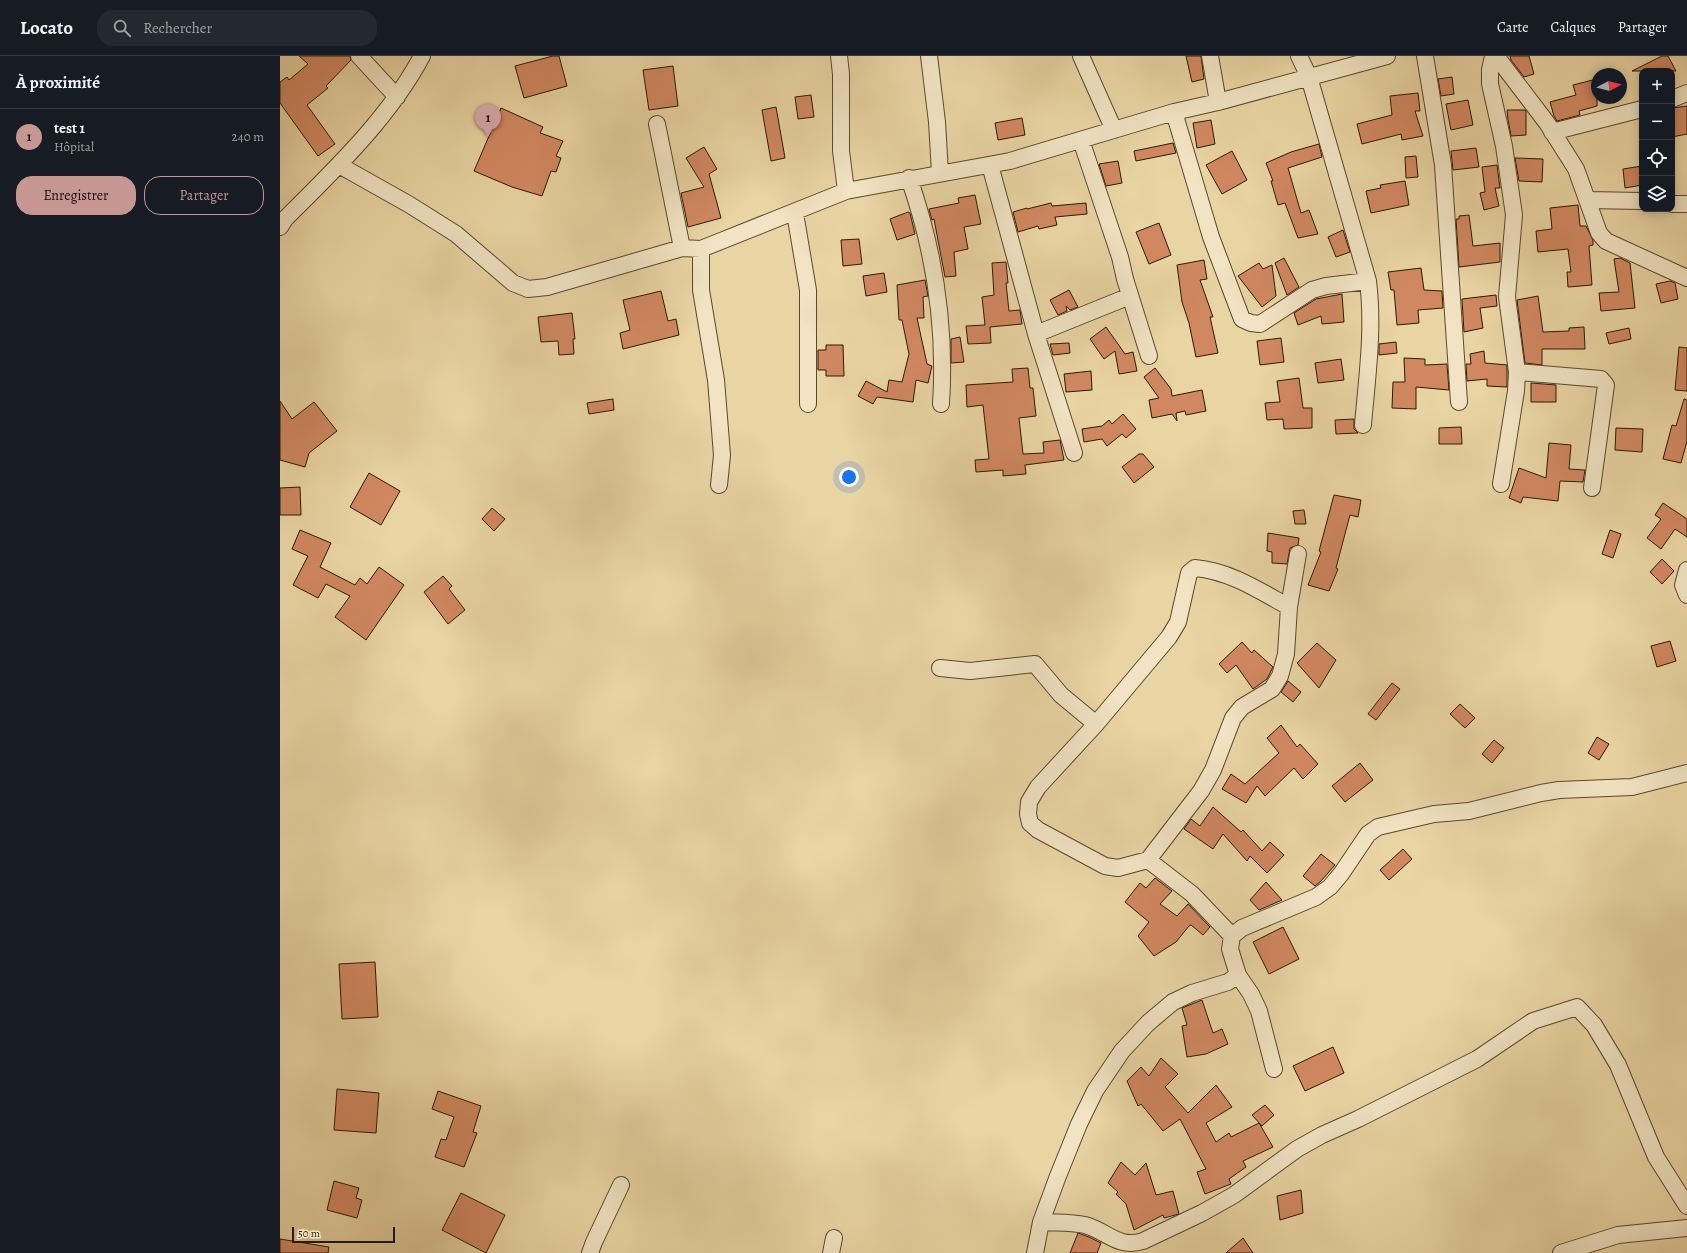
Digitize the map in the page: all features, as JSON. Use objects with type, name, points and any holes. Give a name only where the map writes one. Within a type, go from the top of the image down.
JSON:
[{"type":"street","points":[[359,56],[397,97]]},
{"type":"street","points":[[280,227],[285,219],[339,165],[397,97],[412,75],[422,56]]},
{"type":"street","points":[[839,56],[841,74],[842,151],[846,191]]},
{"type":"street","points":[[929,56],[937,122],[940,173]]},
{"type":"street","points":[[1081,56],[1114,130]]},
{"type":"street","points":[[1210,56],[1218,102]]},
{"type":"street","points":[[1299,56],[1309,77],[1368,281],[1371,307],[1371,329],[1363,425]]},
{"type":"street","points":[[339,165],[353,171],[456,234],[513,283],[528,289],[547,287],[682,248],[701,249],[795,213],[846,191],[909,178],[1010,161],[1174,112],[1218,102],[1388,56]]},
{"type":"street","points":[[1424,56],[1443,165],[1458,402]]},
{"type":"street","points":[[1494,56],[1552,132],[1576,169],[1599,233],[1606,241],[1687,278]]},
{"type":"street","points":[[1494,56],[1490,70],[1490,84],[1504,146],[1514,215],[1507,297],[1517,372],[1516,391],[1501,484]]},
{"type":"street","points":[[1675,98],[1687,92]]},
{"type":"street","points":[[1552,132],[1639,110]]},
{"type":"street","points":[[1174,112],[1211,237],[1242,319],[1251,324],[1260,324],[1312,290],[1326,286],[1368,281]]},
{"type":"street","points":[[657,124],[682,248]]},
{"type":"street","points":[[1080,140],[1120,257],[1130,296],[1149,356]]},
{"type":"street","points":[[990,164],[1036,334],[1074,453]]},
{"type":"street","points":[[909,178],[923,225],[938,308],[943,370],[941,404]]},
{"type":"street","points":[[1587,200],[1639,201]]},
{"type":"street","points":[[1675,204],[1687,204]]},
{"type":"street","points":[[795,213],[808,290],[808,404]]},
{"type":"street","points":[[701,249],[701,290],[716,380],[722,455],[719,485]]},
{"type":"street","points":[[1036,334],[1130,296]]},
{"type":"street","points":[[1517,372],[1601,379],[1606,385],[1592,488]]},
{"type":"street","points":[[1289,607],[1238,579],[1210,569],[1196,568],[1189,573],[1178,622],[1169,637],[1096,724],[1038,786],[1029,802],[1028,814],[1030,823],[1038,830],[1105,866],[1118,868],[1148,860],[1201,791],[1213,770],[1233,718],[1242,707],[1272,689],[1280,676],[1286,654],[1289,607],[1298,554]]},
{"type":"street","points":[[1687,570],[1683,585],[1687,595]]},
{"type":"street","points":[[940,668],[970,671],[1035,664],[1060,695],[1096,724]]},
{"type":"street","points":[[1274,1070],[1259,1012],[1251,994],[1238,975],[1230,949],[1232,936],[1242,928],[1316,897],[1330,887],[1341,874],[1368,834],[1378,827],[1434,814],[1469,811],[1542,793],[1559,790],[1632,787],[1687,773]]},
{"type":"street","points":[[1148,860],[1192,894],[1232,936]]},
{"type":"street","points":[[1035,1253],[1041,1222],[1079,1124],[1095,1091],[1122,1050],[1148,1023],[1173,1002],[1222,984],[1238,975]]},
{"type":"street","points":[[1041,1222],[1072,1223],[1086,1226],[1120,1242],[1134,1244],[1143,1241],[1202,1213],[1234,1195],[1297,1149],[1322,1135],[1358,1119],[1477,1058],[1533,1021],[1577,1007],[1594,1025],[1618,1065],[1656,1157],[1687,1206]]},
{"type":"street","points":[[590,1253],[621,1185]]},
{"type":"street","points":[[1561,1253],[1618,1235],[1687,1228]]},
{"type":"building","points":[[299,56],[350,56],[351,60],[326,86],[328,88],[307,105],[335,144],[318,156],[280,103],[280,82],[287,77],[289,80],[308,64]]},
{"type":"building","points":[[553,56],[559,56],[567,86],[524,98],[515,66]]},
{"type":"building","points":[[1186,56],[1201,56],[1204,79],[1192,82]]},
{"type":"building","points":[[1510,56],[1529,56],[1534,74],[1524,77],[1511,60]]},
{"type":"building","points":[[1662,56],[1668,56],[1674,68],[1639,68],[1639,71],[1632,71]]},
{"type":"building","points":[[673,66],[678,106],[649,110],[643,70]]},
{"type":"building","points":[[1452,77],[1454,94],[1441,96],[1438,79]]},
{"type":"building","points":[[1591,80],[1591,104],[1597,104],[1597,106],[1579,111],[1580,115],[1557,121],[1550,102],[1576,95],[1573,85]]},
{"type":"building","points":[[1418,93],[1420,111],[1415,111],[1423,136],[1402,140],[1401,134],[1362,144],[1357,124],[1392,115],[1390,96]]},
{"type":"building","points":[[811,95],[814,117],[798,119],[795,97]]},
{"type":"building","points":[[1468,100],[1473,125],[1451,130],[1446,104]]},
{"type":"building","points":[[1687,106],[1687,134],[1675,136],[1675,108]]},
{"type":"building","points":[[776,107],[785,158],[771,161],[762,110]]},
{"type":"building","points":[[501,108],[543,127],[540,133],[563,141],[556,156],[561,158],[556,172],[551,171],[542,196],[512,187],[474,171]]},
{"type":"building","points":[[1507,110],[1526,111],[1526,135],[1511,136]]},
{"type":"building","points":[[1022,118],[1025,135],[998,140],[995,123]]},
{"type":"building","points":[[1211,120],[1215,144],[1197,148],[1193,123]]},
{"type":"building","points":[[1173,143],[1176,153],[1136,161],[1134,151]]},
{"type":"building","points":[[1319,144],[1322,157],[1288,168],[1301,213],[1309,210],[1318,234],[1298,238],[1285,203],[1278,205],[1271,181],[1273,181],[1266,163],[1291,152]]},
{"type":"building","points":[[704,147],[717,169],[709,174],[721,218],[688,227],[681,193],[704,187],[686,158]]},
{"type":"building","points":[[1476,148],[1479,167],[1453,170],[1451,151]]},
{"type":"building","points":[[1232,151],[1247,180],[1222,194],[1206,165]]},
{"type":"building","points":[[1416,156],[1418,177],[1406,178],[1405,157]]},
{"type":"building","points":[[1515,158],[1543,159],[1542,182],[1519,181]]},
{"type":"building","points":[[1118,161],[1122,183],[1106,186],[1099,164]]},
{"type":"building","points":[[1497,165],[1500,188],[1495,188],[1499,206],[1484,210],[1480,193],[1485,192],[1482,167]]},
{"type":"building","points":[[1639,166],[1639,186],[1625,188],[1623,169]]},
{"type":"building","points":[[1405,181],[1409,205],[1371,213],[1366,191],[1381,188],[1380,185]]},
{"type":"building","points":[[975,195],[981,224],[964,227],[968,249],[954,252],[956,276],[945,277],[934,219],[932,220],[929,209],[959,203],[958,198]]},
{"type":"building","points":[[1051,203],[1052,206],[1086,203],[1087,214],[1055,217],[1057,225],[1039,229],[1038,226],[1018,232],[1013,212]]},
{"type":"building","points":[[1578,205],[1580,226],[1586,226],[1593,240],[1593,245],[1589,246],[1592,285],[1568,287],[1567,272],[1571,272],[1568,249],[1538,252],[1536,231],[1552,229],[1550,208]]},
{"type":"building","points":[[908,212],[910,213],[915,234],[897,240],[890,219]]},
{"type":"building","points":[[1469,215],[1473,246],[1500,243],[1500,262],[1459,267],[1456,219],[1459,219],[1459,216]]},
{"type":"building","points":[[1159,223],[1171,255],[1149,264],[1136,232]]},
{"type":"building","points":[[1343,230],[1350,252],[1336,257],[1328,237]]},
{"type":"building","points":[[859,239],[862,264],[843,266],[841,240]]},
{"type":"building","points":[[1284,258],[1299,287],[1287,295],[1275,263]]},
{"type":"building","points":[[1620,258],[1630,263],[1635,308],[1601,311],[1599,293],[1619,292],[1614,259]]},
{"type":"building","points":[[1204,260],[1207,279],[1200,280],[1213,317],[1210,317],[1218,353],[1196,357],[1189,323],[1182,302],[1177,265]]},
{"type":"building","points":[[1006,262],[1008,283],[1006,283],[1009,311],[1020,310],[1022,324],[990,327],[991,343],[968,344],[966,326],[985,325],[982,297],[994,295],[992,263]]},
{"type":"building","points":[[1259,263],[1263,269],[1272,265],[1276,296],[1262,307],[1238,276]]},
{"type":"building","points":[[1421,268],[1424,290],[1442,291],[1443,308],[1418,310],[1419,323],[1397,325],[1394,290],[1391,290],[1388,272]]},
{"type":"building","points":[[884,273],[887,292],[866,296],[863,276]]},
{"type":"building","points":[[925,280],[928,296],[923,297],[924,318],[917,318],[927,364],[932,366],[928,383],[916,380],[913,402],[877,397],[873,404],[858,396],[866,381],[887,392],[889,380],[902,382],[909,354],[902,320],[899,320],[897,285]]},
{"type":"building","points":[[1670,281],[1675,283],[1678,299],[1661,303],[1656,284]]},
{"type":"building","points":[[1069,290],[1078,307],[1070,310],[1066,306],[1067,311],[1058,315],[1050,300]]},
{"type":"building","points":[[661,291],[668,321],[676,319],[679,335],[623,349],[620,333],[630,330],[623,300]]},
{"type":"building","points":[[1342,294],[1344,322],[1322,324],[1321,316],[1298,325],[1294,313],[1316,299]]},
{"type":"building","points":[[1496,295],[1497,306],[1480,308],[1483,328],[1464,332],[1462,299]]},
{"type":"building","points":[[1538,296],[1543,332],[1569,331],[1569,328],[1584,327],[1585,349],[1542,349],[1542,365],[1525,363],[1517,300]]},
{"type":"building","points":[[572,313],[575,339],[573,339],[574,354],[559,355],[558,341],[541,342],[538,317]]},
{"type":"building","points":[[1106,327],[1125,354],[1133,352],[1137,371],[1119,374],[1115,351],[1104,359],[1090,339]]},
{"type":"building","points":[[1629,328],[1631,339],[1609,344],[1606,333]]},
{"type":"building","points":[[960,337],[964,362],[951,363],[951,339]]},
{"type":"building","points":[[1281,338],[1284,362],[1260,365],[1257,341]]},
{"type":"building","points":[[1396,342],[1397,353],[1379,355],[1379,344]]},
{"type":"building","points":[[1069,343],[1070,353],[1053,355],[1050,344]]},
{"type":"building","points":[[826,345],[843,345],[844,376],[826,376],[826,370],[818,370],[818,350],[826,350]]},
{"type":"building","points":[[1679,347],[1687,348],[1687,391],[1675,390]]},
{"type":"building","points":[[1484,351],[1485,363],[1507,365],[1507,387],[1487,386],[1487,379],[1467,381],[1466,364],[1471,364],[1470,354]]},
{"type":"building","points":[[1404,358],[1425,359],[1425,365],[1447,364],[1449,390],[1416,387],[1416,409],[1392,408],[1393,382],[1405,382]]},
{"type":"building","points":[[1341,359],[1344,380],[1318,383],[1315,363]]},
{"type":"building","points":[[1028,368],[1030,388],[1033,388],[1036,416],[1019,418],[1023,454],[1044,453],[1043,442],[1060,440],[1064,460],[1025,465],[1026,474],[1003,476],[1003,470],[976,472],[975,460],[989,459],[983,405],[967,407],[966,385],[1013,382],[1012,369]]},
{"type":"building","points":[[1155,368],[1171,389],[1172,396],[1202,390],[1206,411],[1186,415],[1185,411],[1176,413],[1177,421],[1172,414],[1152,418],[1149,400],[1159,398],[1144,377]]},
{"type":"building","points":[[1091,371],[1092,390],[1066,392],[1064,374]]},
{"type":"building","points":[[1299,378],[1303,408],[1312,408],[1312,428],[1284,429],[1283,419],[1267,420],[1265,403],[1280,402],[1277,381]]},
{"type":"building","points":[[1531,383],[1556,385],[1556,402],[1531,402]]},
{"type":"building","points":[[613,399],[614,410],[589,414],[587,403]]},
{"type":"building","points":[[1684,399],[1687,400],[1687,441],[1681,463],[1663,459],[1672,425],[1676,426]]},
{"type":"building","points":[[280,401],[292,419],[314,402],[337,431],[309,453],[305,467],[280,460]]},
{"type":"building","points":[[1123,414],[1136,429],[1126,438],[1122,434],[1107,446],[1102,439],[1084,442],[1082,429],[1102,426],[1109,420],[1112,424]]},
{"type":"building","points":[[1354,419],[1354,429],[1358,433],[1336,434],[1335,420]]},
{"type":"building","points":[[1461,427],[1462,444],[1439,444],[1439,428]]},
{"type":"building","points":[[1616,428],[1643,429],[1642,452],[1615,450]]},
{"type":"building","points":[[1549,443],[1571,445],[1569,469],[1585,470],[1583,482],[1560,481],[1558,501],[1523,497],[1521,503],[1509,498],[1519,468],[1546,478]]},
{"type":"building","points":[[1139,454],[1143,454],[1154,467],[1134,483],[1122,467]]},
{"type":"building","points":[[369,473],[400,491],[381,525],[350,507]]},
{"type":"building","points":[[300,487],[301,515],[280,515],[280,488]]},
{"type":"building","points":[[1334,495],[1361,500],[1358,517],[1350,515],[1336,568],[1338,569],[1329,591],[1308,585],[1321,552],[1319,551]]},
{"type":"building","points":[[1663,503],[1687,519],[1687,537],[1675,529],[1661,549],[1647,538],[1661,519],[1655,515]]},
{"type":"building","points":[[492,508],[505,519],[494,531],[482,519]]},
{"type":"building","points":[[1304,510],[1306,524],[1295,524],[1293,511]]},
{"type":"building","points":[[300,530],[331,543],[320,567],[355,585],[360,578],[367,584],[379,567],[404,585],[366,640],[335,617],[350,596],[326,584],[318,598],[293,585],[308,556],[292,549]]},
{"type":"building","points":[[1610,530],[1621,534],[1613,558],[1602,554]]},
{"type":"building","points":[[1268,533],[1299,538],[1298,545],[1290,548],[1287,564],[1272,563],[1272,552],[1267,551]]},
{"type":"building","points":[[1662,559],[1674,571],[1662,584],[1650,572]]},
{"type":"building","points":[[443,576],[452,586],[449,589],[465,610],[448,624],[424,592]]},
{"type":"building","points":[[1670,641],[1676,661],[1657,667],[1651,646]]},
{"type":"building","points":[[1242,642],[1252,653],[1254,650],[1273,667],[1267,679],[1253,689],[1236,665],[1227,673],[1219,664]]},
{"type":"building","points":[[1317,643],[1336,660],[1319,688],[1297,663]]},
{"type":"building","points":[[1288,681],[1301,692],[1293,702],[1281,692]]},
{"type":"building","points":[[1392,683],[1400,689],[1376,720],[1368,714]]},
{"type":"building","points":[[1460,704],[1475,718],[1465,728],[1450,714]]},
{"type":"building","points":[[1281,725],[1297,747],[1300,744],[1318,764],[1303,779],[1294,768],[1265,796],[1257,786],[1246,803],[1222,789],[1231,774],[1245,784],[1279,753],[1267,738]]},
{"type":"building","points":[[1597,737],[1609,744],[1599,760],[1588,753]]},
{"type":"building","points":[[1494,740],[1504,748],[1492,763],[1482,754]]},
{"type":"building","points":[[1360,763],[1373,780],[1345,802],[1332,786]]},
{"type":"building","points":[[1213,807],[1241,832],[1243,830],[1262,851],[1270,842],[1284,855],[1267,873],[1250,856],[1247,861],[1223,834],[1213,849],[1184,829],[1191,819],[1200,826]]},
{"type":"building","points":[[1403,849],[1412,859],[1389,880],[1380,870]]},
{"type":"building","points":[[1321,854],[1335,865],[1315,886],[1303,876]]},
{"type":"building","points":[[1155,878],[1172,891],[1160,904],[1177,916],[1188,904],[1210,927],[1203,935],[1191,925],[1189,926],[1176,942],[1154,956],[1138,936],[1149,922],[1125,902],[1140,883],[1146,888]]},
{"type":"building","points":[[1266,882],[1282,900],[1259,910],[1250,900]]},
{"type":"building","points":[[1283,927],[1299,959],[1269,974],[1253,942]]},
{"type":"building","points":[[375,962],[378,1017],[342,1019],[339,964]]},
{"type":"building","points":[[1202,1000],[1213,1033],[1222,1029],[1228,1044],[1206,1054],[1187,1057],[1182,1026],[1187,1025],[1182,1008]]},
{"type":"building","points":[[1333,1047],[1344,1073],[1305,1091],[1293,1066]]},
{"type":"building","points":[[1161,1058],[1178,1074],[1165,1087],[1188,1113],[1216,1085],[1232,1107],[1206,1123],[1216,1142],[1229,1133],[1231,1137],[1259,1123],[1273,1147],[1243,1161],[1246,1167],[1229,1179],[1231,1184],[1205,1194],[1197,1172],[1206,1169],[1180,1119],[1163,1131],[1141,1104],[1138,1106],[1127,1081],[1141,1067],[1149,1076]]},
{"type":"building","points":[[337,1089],[379,1093],[376,1133],[334,1130]]},
{"type":"building","points":[[438,1091],[481,1106],[473,1132],[477,1133],[464,1167],[435,1157],[441,1139],[446,1140],[454,1117],[432,1109]]},
{"type":"building","points":[[1265,1105],[1274,1115],[1262,1126],[1252,1115]]},
{"type":"building","points":[[1121,1162],[1135,1175],[1146,1163],[1156,1195],[1173,1191],[1179,1214],[1164,1218],[1163,1215],[1134,1230],[1126,1204],[1116,1194],[1118,1192],[1108,1183]]},
{"type":"building","points":[[334,1181],[359,1188],[356,1198],[362,1200],[357,1218],[327,1210]]},
{"type":"building","points":[[1301,1190],[1303,1213],[1280,1220],[1277,1196]]},
{"type":"building","points":[[461,1193],[505,1215],[486,1253],[442,1230]]},
{"type":"building","points":[[1078,1233],[1101,1243],[1097,1253],[1070,1253]]},
{"type":"building","points":[[1243,1238],[1253,1253],[1226,1253]]},
{"type":"building","points":[[280,1239],[329,1247],[328,1253],[280,1253]]},
{"type":"place","name":"test 1","points":[[488,137]]}]
